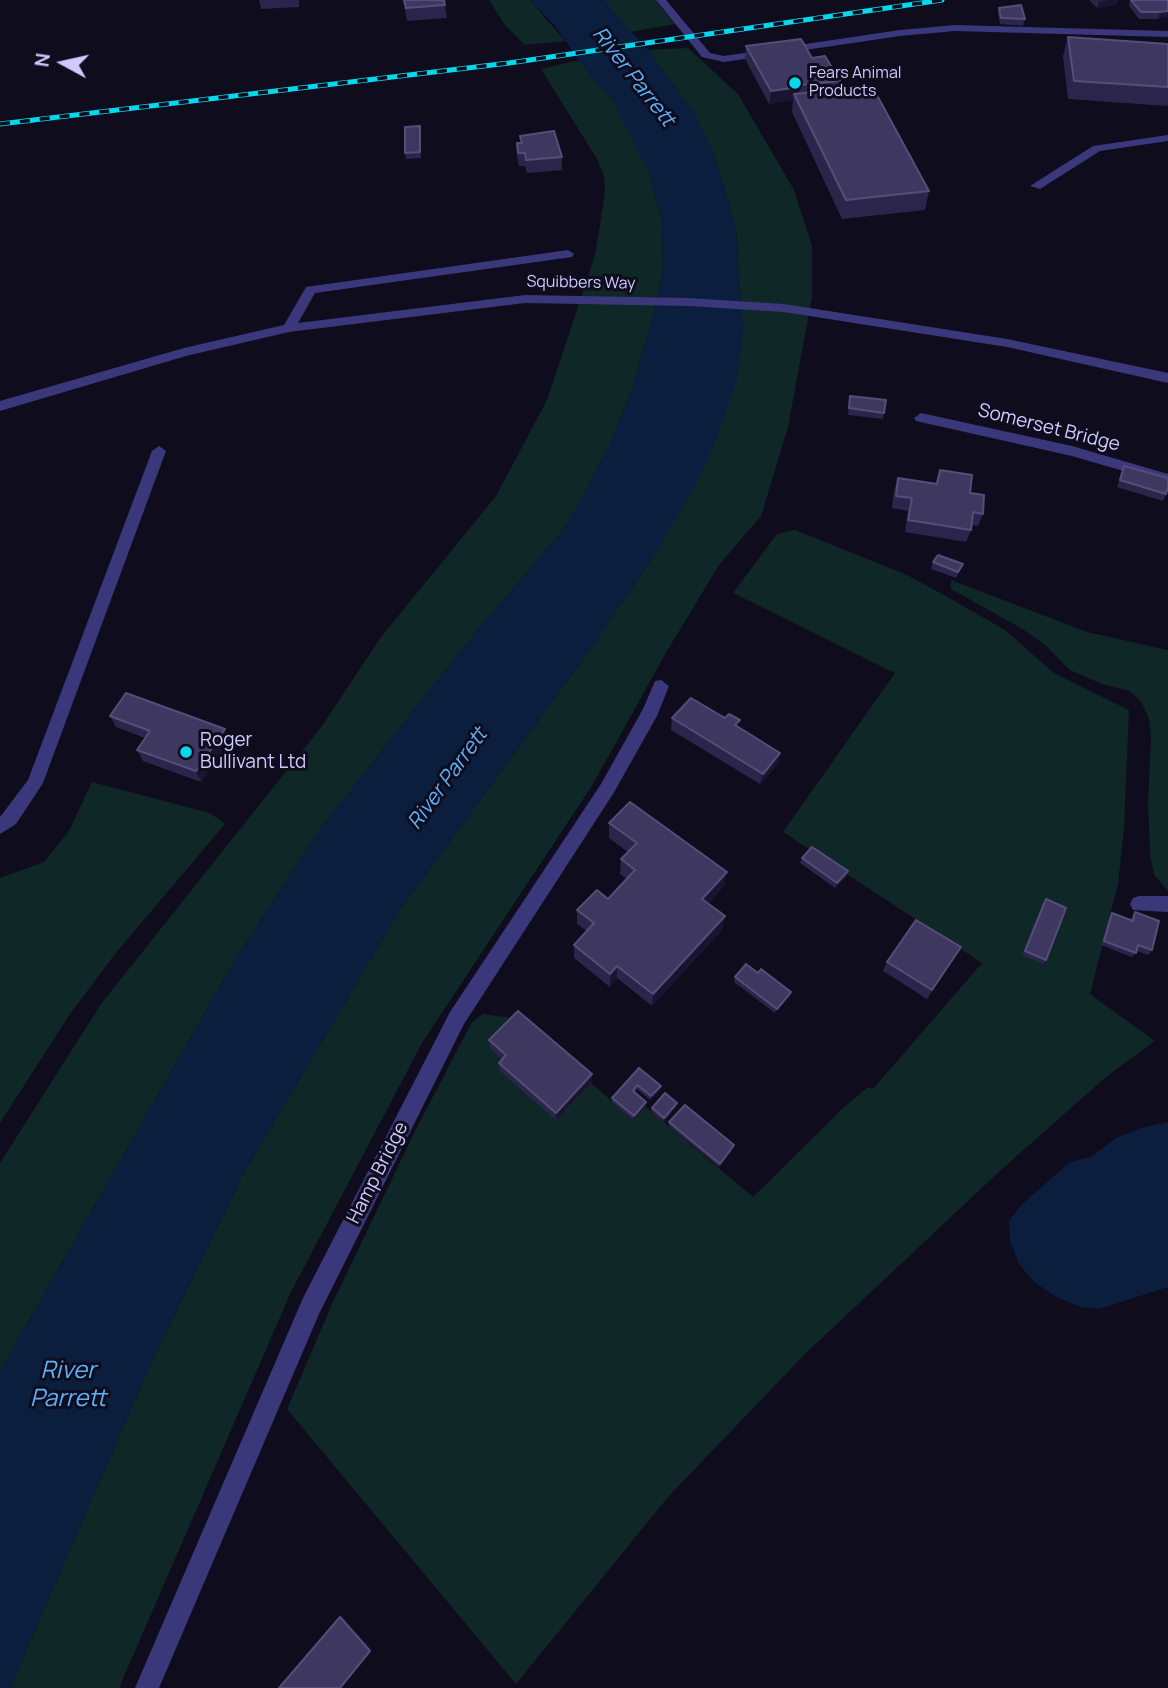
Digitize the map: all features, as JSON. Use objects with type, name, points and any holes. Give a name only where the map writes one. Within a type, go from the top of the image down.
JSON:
[{"type":"street","points":[[661,0],[706,55],[724,59],[900,33],[955,28],[1168,34]]},
{"type":"street","points":[[1036,186],[1097,148],[1168,138]]},
{"type":"street","points":[[289,328],[311,290],[568,254]]},
{"type":"street","name":"Squibbers Way","points":[[0,406],[184,352],[289,328],[525,299],[688,302],[784,308],[1007,343],[1168,379]]},
{"type":"street","name":"Somerset Bridge","points":[[921,418],[1072,451],[1168,479]]},
{"type":"street","points":[[0,827],[10,819],[35,783],[159,451]]},
{"type":"street","name":"Hamp Bridge","points":[[147,1688],[311,1306],[451,1030],[607,789],[651,711],[661,685]]},
{"type":"street","points":[[1139,904],[1168,904]]},
{"type":"green space","points":[[489,0],[530,0],[565,41],[525,45],[504,24]]},
{"type":"green space","points":[[603,0],[655,0],[675,24],[630,32]]},
{"type":"green space","points":[[688,48],[738,94],[794,190],[812,246],[812,297],[788,427],[761,516],[719,565],[667,651],[593,784],[422,1043],[291,1292],[119,1688],[10,1688],[147,1372],[242,1176],[401,908],[584,658],[651,560],[743,330],[736,231],[714,153],[693,112],[648,50]]},
{"type":"green space","points":[[579,60],[613,101],[650,175],[662,221],[663,270],[654,312],[634,383],[610,445],[567,525],[458,654],[318,832],[233,963],[0,1371],[0,1163],[101,1004],[322,726],[381,637],[496,496],[547,400],[595,255],[605,193],[604,176],[597,159],[541,69]]},
{"type":"green space","points":[[795,530],[907,575],[1005,630],[1054,673],[1129,710],[1124,828],[1118,884],[1090,994],[1155,1041],[1106,1077],[1002,1169],[806,1353],[668,1497],[516,1684],[287,1409],[332,1304],[415,1131],[472,1022],[483,1014],[519,1019],[633,1120],[645,1106],[753,1197],[842,1109],[868,1087],[873,1089],[982,963],[783,832],[895,673],[733,593],[777,534]]},
{"type":"green space","points":[[951,580],[1087,632],[1168,650],[1168,891],[1154,875],[1150,854],[1148,804],[1151,737],[1149,719],[1142,703],[1130,691],[1102,684],[1070,670],[1044,644],[1021,628],[951,589]]},
{"type":"green space","points":[[92,782],[210,813],[225,824],[115,954],[70,1014],[0,1123],[0,878],[44,862],[69,831]]},
{"type":"water","name":"River Parrett","points":[[530,0],[603,0],[648,50],[693,112],[714,153],[736,231],[743,330],[737,380],[719,433],[696,485],[651,560],[584,658],[401,908],[242,1176],[147,1372],[10,1688],[0,1688],[0,1371],[233,963],[318,832],[458,654],[567,525],[610,445],[634,383],[663,270],[662,221],[650,175],[613,101],[555,26]]},
{"type":"water","points":[[1168,1122],[1168,1287],[1099,1309],[1081,1307],[1056,1297],[1034,1282],[1019,1264],[1010,1240],[1009,1221],[1023,1203],[1069,1163],[1092,1156],[1116,1138],[1141,1128]]},
{"type":"building","points":[[404,0],[444,0],[445,5],[406,8]]},
{"type":"building","points":[[1131,0],[1168,0],[1168,11],[1141,12]]},
{"type":"building","points":[[1021,5],[1025,19],[1001,18],[999,8]]},
{"type":"building","points":[[1068,37],[1168,44],[1168,87],[1074,81]]},
{"type":"building","name":"Fears Animal Products","points":[[801,39],[812,58],[825,56],[840,81],[771,91],[746,46]]},
{"type":"building","points":[[872,86],[929,191],[846,200],[794,94]]},
{"type":"building","points":[[420,126],[420,152],[405,153],[405,127]]},
{"type":"building","points":[[554,131],[562,157],[526,160],[525,153],[518,153],[517,143],[522,143],[520,136]]},
{"type":"building","points":[[850,396],[886,400],[884,413],[849,408]]},
{"type":"building","points":[[1124,466],[1168,478],[1166,494],[1120,480]]},
{"type":"building","points":[[940,470],[972,475],[970,493],[984,495],[983,514],[973,512],[971,530],[908,520],[912,498],[896,496],[898,478],[937,484]]},
{"type":"building","points":[[938,555],[963,564],[958,572],[933,562]]},
{"type":"building","name":"Roger Bullivant Ltd","points":[[126,693],[225,729],[196,771],[137,750],[150,731],[110,716]]},
{"type":"building","points":[[691,698],[725,718],[729,714],[740,720],[735,725],[780,753],[763,774],[672,718]]},
{"type":"building","points":[[630,802],[727,872],[702,899],[725,916],[653,994],[617,966],[610,974],[574,945],[594,923],[577,910],[597,890],[608,899],[635,870],[621,859],[637,843],[609,823]]},
{"type":"building","points":[[812,847],[848,871],[837,883],[802,858]]},
{"type":"building","points":[[1046,899],[1066,908],[1046,960],[1025,951]]},
{"type":"building","points":[[1135,912],[1159,921],[1152,950],[1138,945],[1136,953],[1104,941],[1112,913],[1133,921]]},
{"type":"building","points":[[916,920],[961,947],[932,990],[887,962]]},
{"type":"building","points":[[746,964],[758,973],[761,969],[791,992],[777,1009],[735,977]]},
{"type":"building","points":[[518,1011],[592,1074],[556,1113],[499,1063],[506,1055],[489,1040]]},
{"type":"building","points":[[639,1068],[661,1086],[651,1096],[637,1085],[633,1091],[646,1102],[634,1116],[612,1098]]},
{"type":"building","points":[[665,1093],[677,1103],[664,1118],[652,1108]]},
{"type":"building","points":[[685,1105],[734,1145],[720,1164],[669,1122]]},
{"type":"building","points":[[340,1617],[370,1651],[340,1688],[279,1688]]},
{"type":"railway","points":[[0,124],[509,63],[942,0]]},
{"type":"place","name":"Fears Animal Products","points":[[795,83]]},
{"type":"place","name":"Roger Bullivant Ltd","points":[[186,752]]}]
